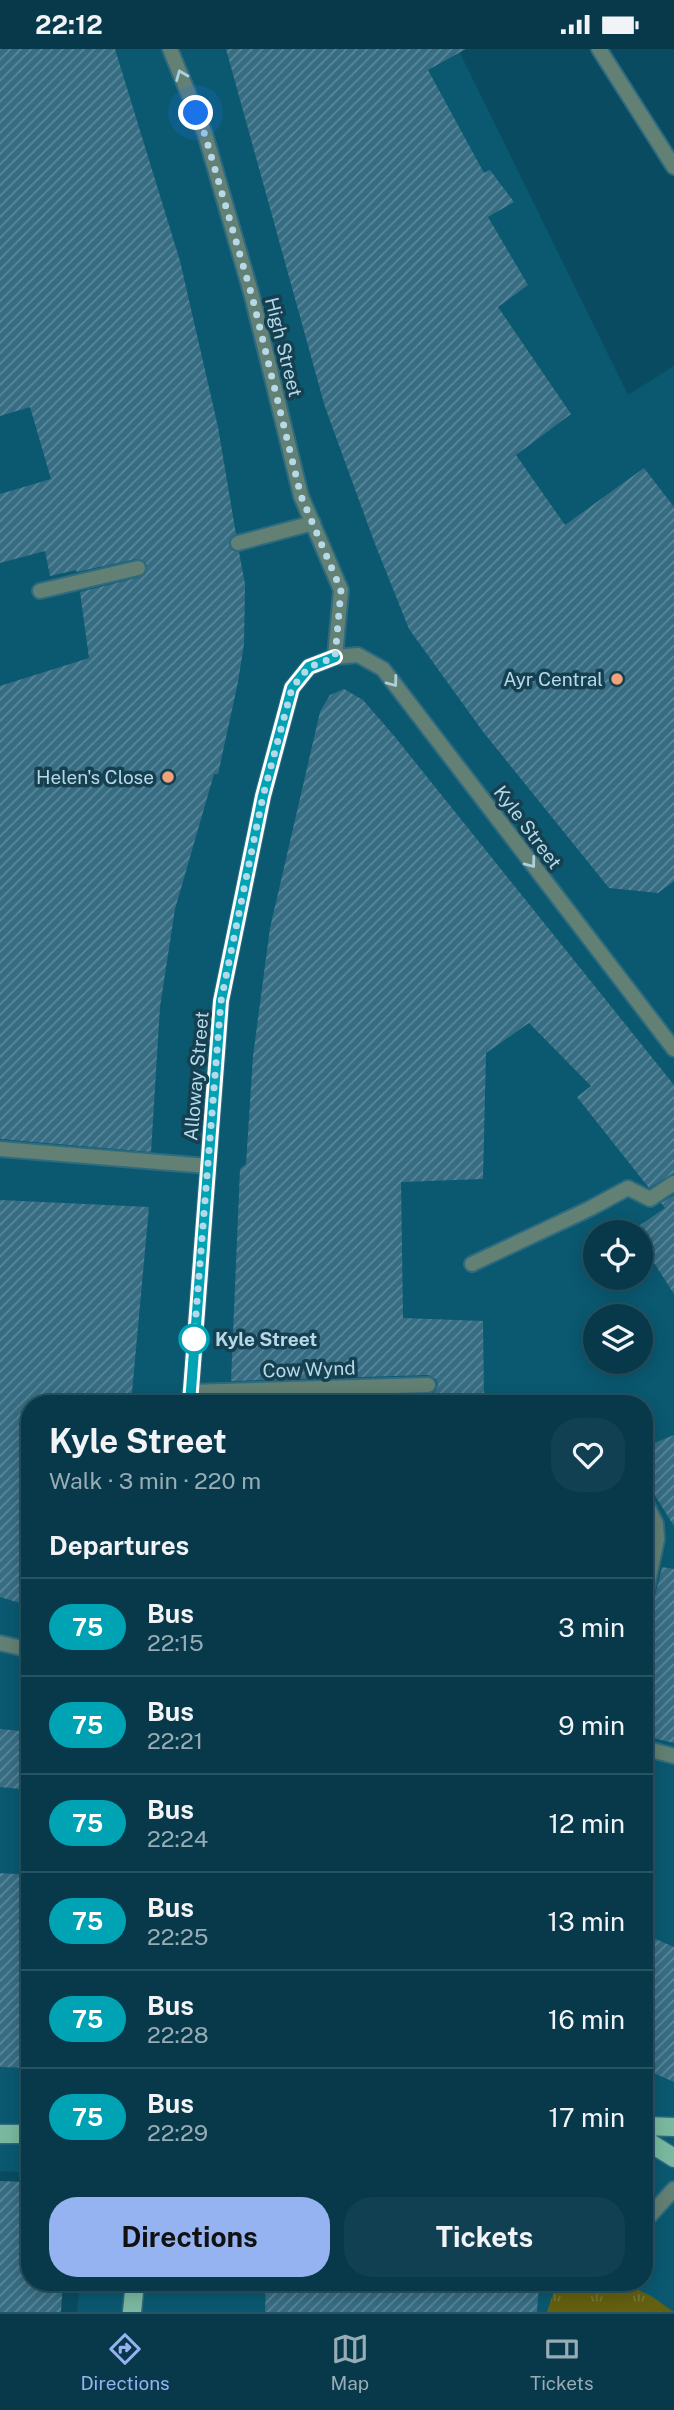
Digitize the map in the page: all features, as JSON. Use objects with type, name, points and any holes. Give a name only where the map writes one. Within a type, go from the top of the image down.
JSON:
[{"type":"main road","points":[[653,2126],[674,2127]]},
{"type":"main road","points":[[0,2134],[21,2135]]},
{"type":"main road","points":[[653,2145],[674,2158]]},
{"type":"main road","points":[[132,2312],[134,2291]]},
{"type":"street","name":"High Street","points":[[170,49],[205,135],[252,296],[301,496],[341,590],[335,657]]},
{"type":"street","points":[[599,49],[674,167]]},
{"type":"street","points":[[238,543],[313,523]]},
{"type":"street","points":[[40,591],[138,568]]},
{"type":"street","name":"Kyle Street","points":[[335,657],[358,655],[383,669],[674,1049]]},
{"type":"street","name":"Alloway Street","points":[[190,1395],[221,1001],[263,796],[292,688],[309,667],[335,657]]},
{"type":"street","points":[[0,1149],[208,1165]]},
{"type":"street","points":[[472,1264],[628,1188],[650,1199],[674,1183]]},
{"type":"street","name":"Cow Wynd","points":[[245,1395],[428,1385]]},
{"type":"street","points":[[653,1518],[657,1539],[653,1558]]},
{"type":"street","points":[[0,1643],[21,1648]]},
{"type":"street","points":[[653,1750],[674,1756]]},
{"type":"street","points":[[653,2212],[674,2189]]},
{"type":"shaded area","points":[[0,49],[458,49],[628,395],[674,366],[674,2312],[77,2312],[79,2291],[653,2291],[653,1395],[21,1395],[21,2172],[0,2171]]},
{"type":"green space","points":[[554,2291],[641,2291],[674,2312],[547,2312]]},
{"type":"building","points":[[0,49],[115,49],[180,261],[218,427],[236,534],[231,537],[229,545],[232,550],[239,552],[245,584],[244,644],[238,682],[218,774],[214,774],[175,909],[160,1007],[151,1152],[0,1139],[0,686],[89,658],[80,592],[140,577],[145,574],[147,566],[144,561],[136,559],[50,576],[45,551],[0,563],[0,494],[51,479],[30,407],[0,416]]},
{"type":"building","points":[[226,49],[466,49],[428,70],[484,173],[490,170],[514,202],[488,217],[528,285],[498,307],[571,414],[516,455],[565,525],[644,468],[674,507],[674,881],[658,893],[609,888],[484,733],[409,629],[325,407]]},
{"type":"building","points":[[344,689],[363,700],[674,1085],[674,1173],[649,1188],[577,1097],[591,1086],[529,1023],[486,1053],[483,1179],[401,1182],[403,1318],[483,1321],[484,1395],[428,1395],[434,1393],[438,1385],[436,1379],[428,1375],[231,1381],[240,1169],[246,1164],[253,1056],[270,928],[320,712],[330,695]]},
{"type":"building","points":[[674,1195],[674,1294],[653,1261],[653,1220],[648,1220],[665,1208],[661,1203]]},
{"type":"building","points":[[0,1200],[149,1207],[132,1395],[21,1395],[21,1603],[0,1597]]},
{"type":"building","points":[[674,1435],[674,1526],[653,1492],[653,1443]]},
{"type":"building","points":[[662,1567],[674,1569],[674,1743],[653,1738],[653,1604]]},
{"type":"building","points":[[0,1729],[21,1731],[21,1789],[0,1787]]},
{"type":"building","points":[[0,1873],[21,1874],[21,2068],[0,2067]]},
{"type":"building","points":[[653,1938],[674,1947],[674,2082],[653,2073]]},
{"type":"building","points":[[0,2181],[21,2182],[21,2291],[62,2291],[61,2312],[0,2312]]},
{"type":"building","points":[[266,2291],[538,2291],[537,2312],[265,2312]]},
{"type":"bus line","name":"75","points":[[191,1395],[221,1001],[263,796],[292,688],[309,667],[335,657]]},
{"type":"place","name":"Ayr Central","points":[[617,679]]},
{"type":"place","name":"Helen's Close","points":[[168,777]]},
{"type":"place","name":"Kyle Street","points":[[194,1339]]},
{"type":"route","points":[[194,1339],[221,1001],[263,796],[292,688],[309,667],[335,657],[341,590],[301,496],[252,296],[205,135],[196,113]]}]
